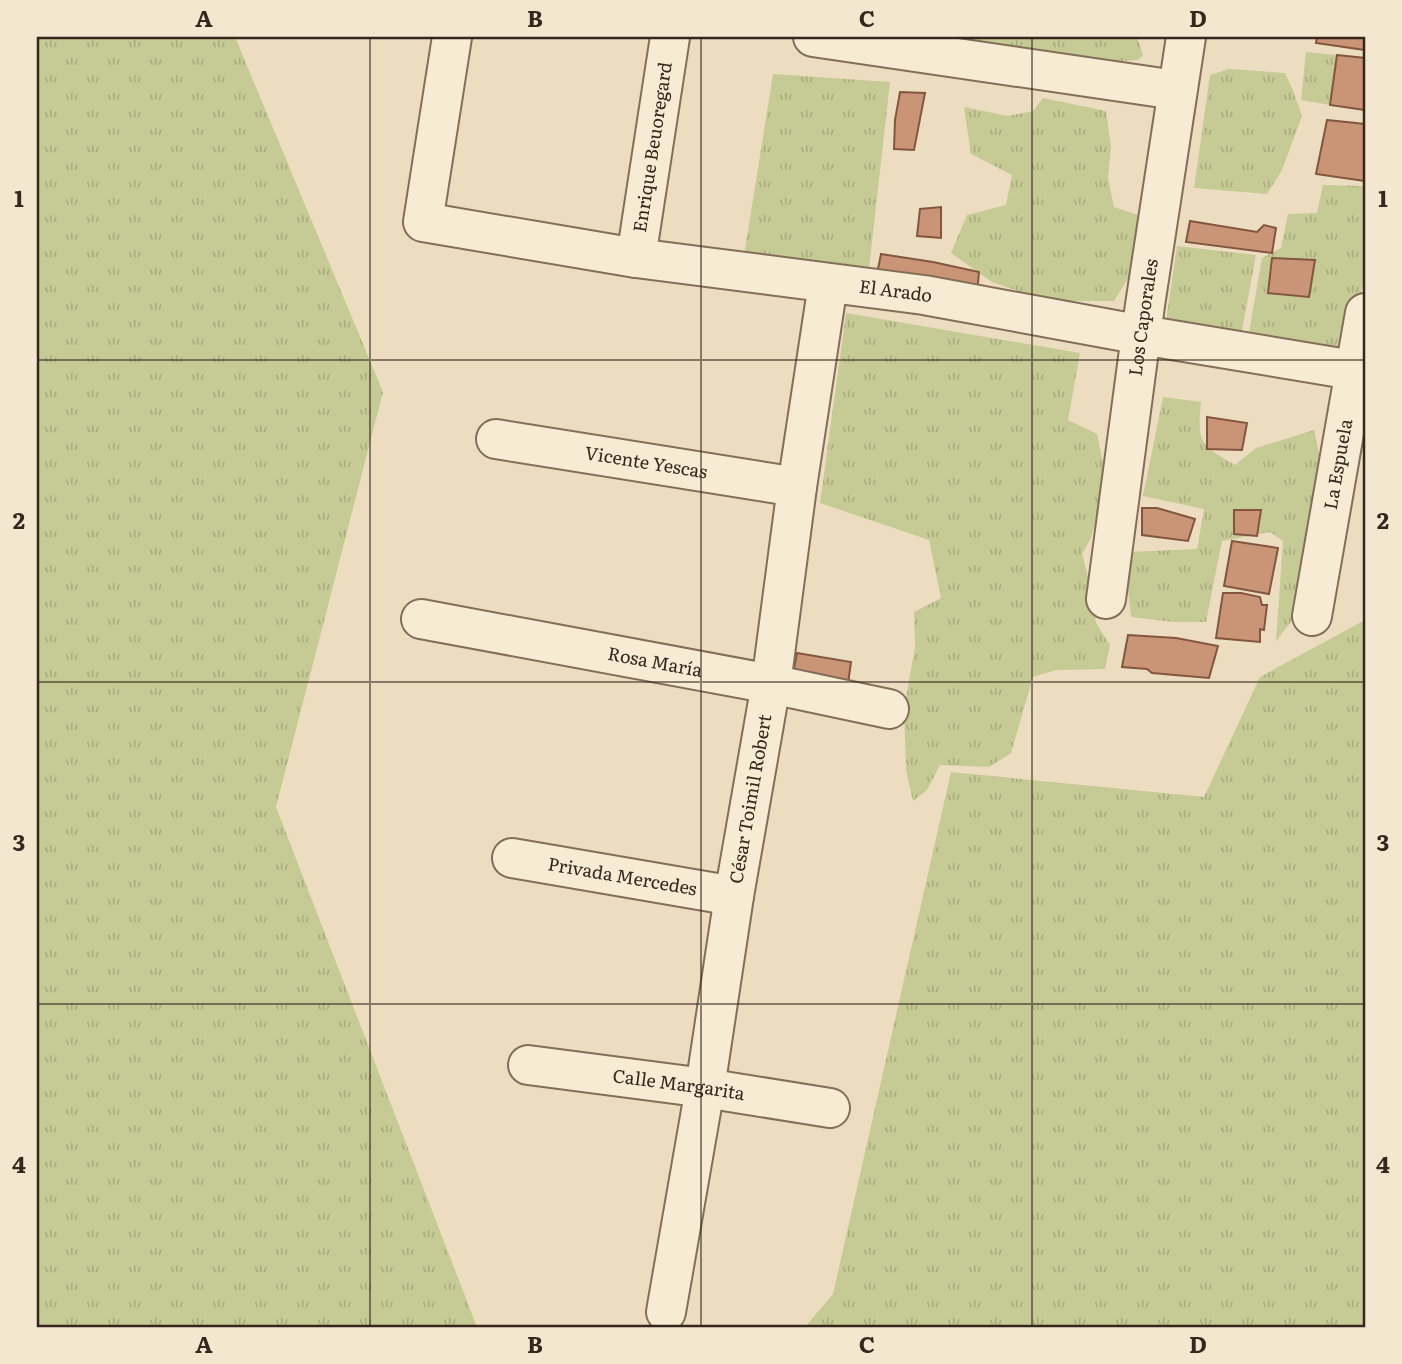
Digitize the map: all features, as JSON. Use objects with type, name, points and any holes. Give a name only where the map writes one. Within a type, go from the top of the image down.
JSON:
[{"type":"street","name":"El Arado","points":[[452,37],[423,222],[636,258],[924,295],[1360,372]]},
{"type":"street","name":"Enrique Beuoregard","points":[[636,258],[670,37]]},
{"type":"street","points":[[813,37],[1177,90]]},
{"type":"street","name":"Los Caporales","points":[[1106,599],[1186,37]]},
{"type":"street","name":"César Toimil Robert","points":[[666,1312],[771,684],[828,284]]},
{"type":"street","name":"La Espuela","points":[[1312,616],[1360,372],[1365,313]]},
{"type":"street","name":"Vicente Yescas","points":[[496,439],[797,487]]},
{"type":"street","name":"Rosa María","points":[[421,619],[771,684],[889,709]]},
{"type":"street","name":"Privada Mercedes","points":[[512,858],[734,896]]},
{"type":"street","name":"Calle Margarita","points":[[528,1065],[705,1088],[830,1108]]},
{"type":"green space","points":[[37,37],[235,37],[383,392],[276,807],[477,1327],[37,1327]]},
{"type":"green space","points":[[938,37],[1137,37],[1143,55],[1138,60],[1122,61],[1059,55],[1040,49]]},
{"type":"green space","points":[[1306,52],[1337,55],[1330,105],[1301,100]]},
{"type":"green space","points":[[1229,69],[1285,73],[1302,116],[1282,170],[1267,194],[1194,188],[1210,75]]},
{"type":"green space","points":[[773,74],[890,82],[868,277],[743,262]]},
{"type":"green space","points":[[1043,98],[1106,111],[1111,147],[1108,177],[1114,207],[1138,215],[1131,274],[1114,301],[1047,301],[992,282],[951,253],[967,215],[1006,205],[1012,175],[971,154],[964,107],[1008,116],[1033,111]]},
{"type":"green space","points":[[1323,185],[1365,186],[1365,272],[1349,363],[1246,349],[1262,258],[1281,248],[1288,214],[1317,213]]},
{"type":"green space","points":[[1177,246],[1256,255],[1241,336],[1165,328]]},
{"type":"green space","points":[[846,313],[1080,353],[1068,420],[1097,434],[1107,483],[1091,538],[1082,554],[1096,623],[1110,645],[1105,669],[1056,670],[1033,677],[1011,753],[989,767],[940,765],[927,790],[913,801],[906,770],[904,709],[915,647],[914,612],[941,598],[929,540],[820,503]]},
{"type":"green space","points":[[1163,397],[1201,402],[1200,426],[1203,441],[1214,452],[1235,465],[1256,448],[1314,430],[1321,462],[1301,609],[1276,641],[1283,541],[1270,532],[1222,541],[1206,622],[1173,622],[1131,617],[1128,589],[1129,552],[1197,549],[1204,509],[1143,496]]},
{"type":"green space","points":[[1365,620],[1365,1327],[805,1327],[833,1294],[951,772],[1204,797],[1260,677]]},
{"type":"building","points":[[1317,37],[1365,37],[1365,50],[1316,43]]},
{"type":"building","points":[[1337,55],[1365,58],[1365,110],[1330,105]]},
{"type":"building","points":[[900,92],[925,93],[914,150],[894,149]]},
{"type":"building","points":[[1327,120],[1365,124],[1365,181],[1316,174]]},
{"type":"building","points":[[941,207],[941,238],[917,236],[920,209]]},
{"type":"building","points":[[1190,221],[1257,232],[1264,225],[1276,228],[1272,253],[1186,242]]},
{"type":"building","points":[[881,254],[979,272],[977,294],[876,279]]},
{"type":"building","points":[[1272,258],[1315,260],[1309,297],[1268,293]]},
{"type":"building","points":[[1207,417],[1247,423],[1242,450],[1207,449]]},
{"type":"building","points":[[1142,508],[1157,508],[1195,519],[1188,541],[1142,535]]},
{"type":"building","points":[[1234,510],[1261,510],[1257,536],[1234,534]]},
{"type":"building","points":[[1232,541],[1278,548],[1269,594],[1224,586]]},
{"type":"building","points":[[1223,593],[1260,597],[1262,605],[1267,605],[1264,630],[1260,629],[1260,642],[1216,638]]},
{"type":"building","points":[[1128,635],[1176,638],[1218,646],[1209,678],[1152,673],[1147,669],[1122,667]]},
{"type":"building","points":[[797,653],[851,662],[847,691],[792,679]]}]
